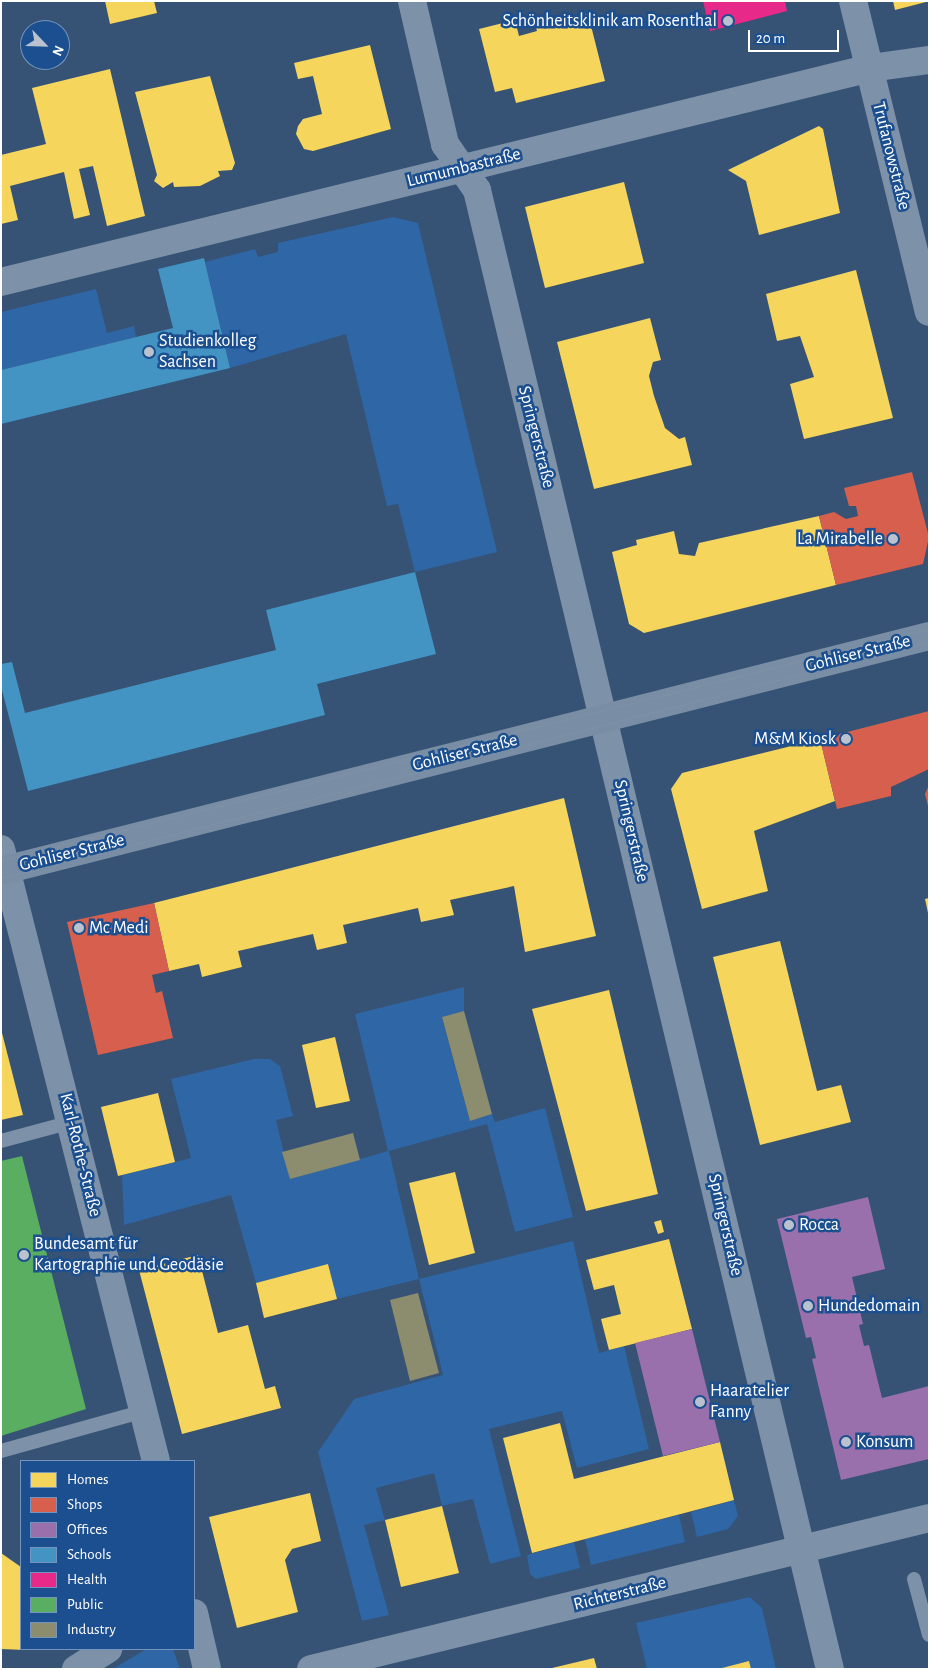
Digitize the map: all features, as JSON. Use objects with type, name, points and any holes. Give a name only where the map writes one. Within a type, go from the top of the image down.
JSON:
[{"type":"main road","name":"Gohliser Straße","points":[[4,863],[604,718],[929,636]]},
{"type":"street","name":"Springerstraße","points":[[412,1],[445,144],[477,190],[830,1669]]},
{"type":"street","name":"Trufanowstraße","points":[[853,1],[929,312]]},
{"type":"street","name":"Lumumbastraße","points":[[1,282],[870,68],[929,60]]},
{"type":"street","name":"Karl-Rothe-Straße","points":[[4,863],[72,1122],[156,1460]]},
{"type":"street","name":"Richterstraße","points":[[311,1669],[929,1518]]},
{"type":"street","points":[[195,1616],[207,1669]]},
{"type":"street","points":[[76,1669],[106,1650]]},
{"type":"lane","points":[[1,1141],[72,1122]]},
{"type":"lane","points":[[1,1451],[144,1411]]},
{"type":"lane","points":[[914,1579],[929,1635]]},
{"type":"shaded area","points":[[393,217],[418,223],[497,552],[415,572],[398,504],[387,506],[346,334],[230,368],[205,262],[255,249],[258,257],[278,252],[278,243]]},
{"type":"shaded area","points":[[96,289],[107,333],[134,326],[136,337],[1,370],[1,312]]},
{"type":"shaded area","points":[[464,987],[464,1011],[442,1018],[470,1121],[492,1114],[495,1122],[545,1108],[573,1217],[515,1232],[487,1124],[389,1151],[419,1279],[337,1299],[328,1264],[256,1283],[231,1195],[124,1225],[122,1175],[191,1158],[171,1079],[254,1059],[270,1059],[280,1066],[293,1116],[276,1120],[290,1179],[388,1151],[355,1014]]},
{"type":"shaded area","points":[[573,1241],[599,1353],[624,1346],[649,1449],[577,1468],[562,1411],[489,1429],[521,1556],[490,1564],[473,1499],[442,1506],[434,1473],[376,1488],[385,1520],[364,1525],[389,1615],[362,1621],[318,1452],[354,1399],[443,1375],[419,1279]]},
{"type":"shaded area","points":[[734,1500],[738,1516],[728,1529],[697,1537],[691,1512]]},
{"type":"shaded area","points":[[679,1515],[685,1542],[591,1565],[585,1539]]},
{"type":"shaded area","points":[[574,1542],[580,1568],[536,1579],[530,1574],[527,1555]]},
{"type":"shaded area","points":[[750,1597],[762,1608],[776,1669],[751,1669],[749,1661],[719,1669],[647,1669],[636,1623]]},
{"type":"shaded area","points":[[144,1650],[173,1650],[180,1669],[113,1669]]},
{"type":"building: Homes","points":[[105,1],[154,1],[157,13],[110,24]]},
{"type":"building: Homes","points":[[893,1],[926,1],[926,2],[895,10]]},
{"type":"building: Homes","points":[[588,14],[605,81],[516,103],[512,88],[495,92],[479,29],[515,20],[519,36],[537,31],[534,21],[554,16],[555,22]]},
{"type":"building: Homes","points":[[370,45],[391,129],[313,151],[304,149],[296,134],[298,126],[303,119],[322,114],[313,76],[298,79],[294,63]]},
{"type":"building: Homes","points":[[110,69],[145,216],[107,226],[93,166],[79,169],[90,215],[74,219],[64,172],[10,186],[18,220],[1,224],[1,155],[46,144],[32,88]]},
{"type":"building: Homes","points":[[210,76],[235,163],[232,170],[218,171],[220,176],[200,186],[174,187],[173,182],[163,188],[154,181],[157,175],[135,92]]},
{"type":"building: Homes","points":[[819,126],[823,129],[840,213],[759,235],[746,181],[728,170]]},
{"type":"building: Homes","points":[[624,182],[644,263],[545,288],[525,207]]},
{"type":"building: Homes","points":[[856,270],[893,418],[804,439],[790,384],[814,377],[800,336],[777,341],[766,294]]},
{"type":"building: Homes","points":[[650,318],[661,360],[653,362],[649,376],[654,396],[665,428],[679,439],[685,437],[692,465],[594,489],[557,342]]},
{"type":"building: Homes","points":[[819,516],[836,585],[644,633],[629,624],[612,552],[637,545],[636,540],[674,531],[679,554],[695,556],[699,543]]},
{"type":"building: Homes","points":[[820,739],[835,801],[754,831],[768,891],[702,909],[671,789],[682,773]]},
{"type":"building: Homes","points":[[564,798],[596,936],[525,952],[514,886],[450,900],[454,915],[421,922],[418,908],[343,925],[347,943],[317,950],[313,934],[238,951],[242,967],[202,977],[199,964],[169,971],[154,903]]},
{"type":"building: Homes","points":[[929,898],[929,913],[928,913],[925,899]]},
{"type":"building: Homes","points":[[780,941],[817,1091],[841,1085],[851,1122],[760,1145],[713,957]]},
{"type":"building: Homes","points":[[609,990],[658,1194],[586,1211],[532,1009]]},
{"type":"building: Homes","points":[[1,1029],[23,1115],[1,1120]]},
{"type":"building: Homes","points":[[335,1037],[350,1101],[316,1108],[302,1045]]},
{"type":"building: Homes","points":[[158,1093],[175,1162],[118,1176],[101,1107]]},
{"type":"building: Homes","points":[[455,1172],[475,1253],[429,1265],[409,1183]]},
{"type":"building: Homes","points":[[661,1220],[664,1232],[658,1234],[654,1222]]},
{"type":"building: Homes","points":[[669,1239],[692,1329],[609,1350],[601,1319],[621,1314],[614,1285],[594,1290],[586,1260]]},
{"type":"building: Homes","points":[[198,1255],[218,1333],[248,1325],[265,1389],[275,1386],[281,1408],[182,1434],[139,1270]]},
{"type":"building: Homes","points":[[328,1264],[337,1299],[264,1318],[256,1283]]},
{"type":"building: Homes","points":[[560,1423],[574,1479],[720,1442],[734,1500],[532,1553],[503,1438]]},
{"type":"building: Homes","points":[[310,1493],[321,1541],[292,1549],[285,1560],[298,1612],[237,1628],[209,1517]]},
{"type":"building: Homes","points":[[442,1506],[459,1573],[401,1587],[385,1520]]},
{"type":"building: Homes","points":[[1,1553],[20,1566],[20,1650],[1,1649]]},
{"type":"building: Homes","points":[[594,1658],[597,1669],[552,1669],[552,1668]]},
{"type":"building: Homes","points":[[749,1661],[751,1669],[722,1669],[722,1668]]},
{"type":"building: Shops","points":[[912,472],[929,537],[923,564],[836,585],[819,516],[834,512],[846,519],[858,516],[856,506],[849,506],[844,488]]},
{"type":"building: Shops","points":[[929,711],[929,769],[891,787],[891,796],[837,809],[820,739]]},
{"type":"building: Shops","points":[[929,785],[929,806],[928,806],[925,794]]},
{"type":"building: Shops","points":[[154,903],[169,971],[152,975],[156,993],[162,991],[173,1038],[98,1055],[67,922]]},
{"type":"building: Offices","points":[[868,1197],[885,1269],[852,1277],[863,1324],[859,1325],[864,1346],[869,1345],[882,1398],[929,1386],[929,1459],[841,1480],[812,1359],[816,1358],[813,1345],[811,1337],[806,1338],[777,1219]]},
{"type":"building: Offices","points":[[692,1329],[720,1442],[663,1456],[635,1343]]},
{"type":"building: Schools","name":"Studienkolleg Sachsen","points":[[204,258],[230,368],[1,424],[1,370],[173,328],[158,269]]},
{"type":"building: Schools","points":[[415,572],[436,654],[317,684],[325,715],[28,791],[1,686],[1,664],[12,662],[25,713],[276,650],[266,610]]},
{"type":"building: Health","name":"Schönheitsklinik am Rosenthal","points":[[703,1],[785,1],[787,11],[710,31]]},
{"type":"building: Public","name":"Bundesamt für Kartographie und Geodäsie","points":[[22,1156],[86,1409],[1,1436],[1,1161]]},
{"type":"building: Industry","points":[[464,1011],[492,1114],[470,1121],[442,1017]]},
{"type":"building: Industry","points":[[353,1133],[360,1160],[290,1179],[282,1152]]},
{"type":"building: Industry","points":[[418,1293],[439,1373],[410,1381],[390,1300]]},
{"type":"tram line","points":[[1,860],[929,629]]},
{"type":"tram line","points":[[1,878],[929,642]]},
{"type":"place","name":"Schönheitsklinik am Rosenthal","points":[[728,21]]},
{"type":"place","name":"Studienkolleg Sachsen","points":[[149,352]]},
{"type":"place","name":"La Mirabelle","points":[[893,539]]},
{"type":"place","name":"M&M Kiosk","points":[[846,739]]},
{"type":"place","name":"Mc Medi","points":[[79,928]]},
{"type":"place","name":"Rocca","points":[[789,1225]]},
{"type":"place","name":"Bundesamt für Kartographie und Geodäsie","points":[[24,1255]]},
{"type":"place","name":"Hundedomain","points":[[808,1306]]},
{"type":"place","name":"Haaratelier Fanny","points":[[700,1402]]},
{"type":"place","name":"Konsum","points":[[846,1442]]}]
